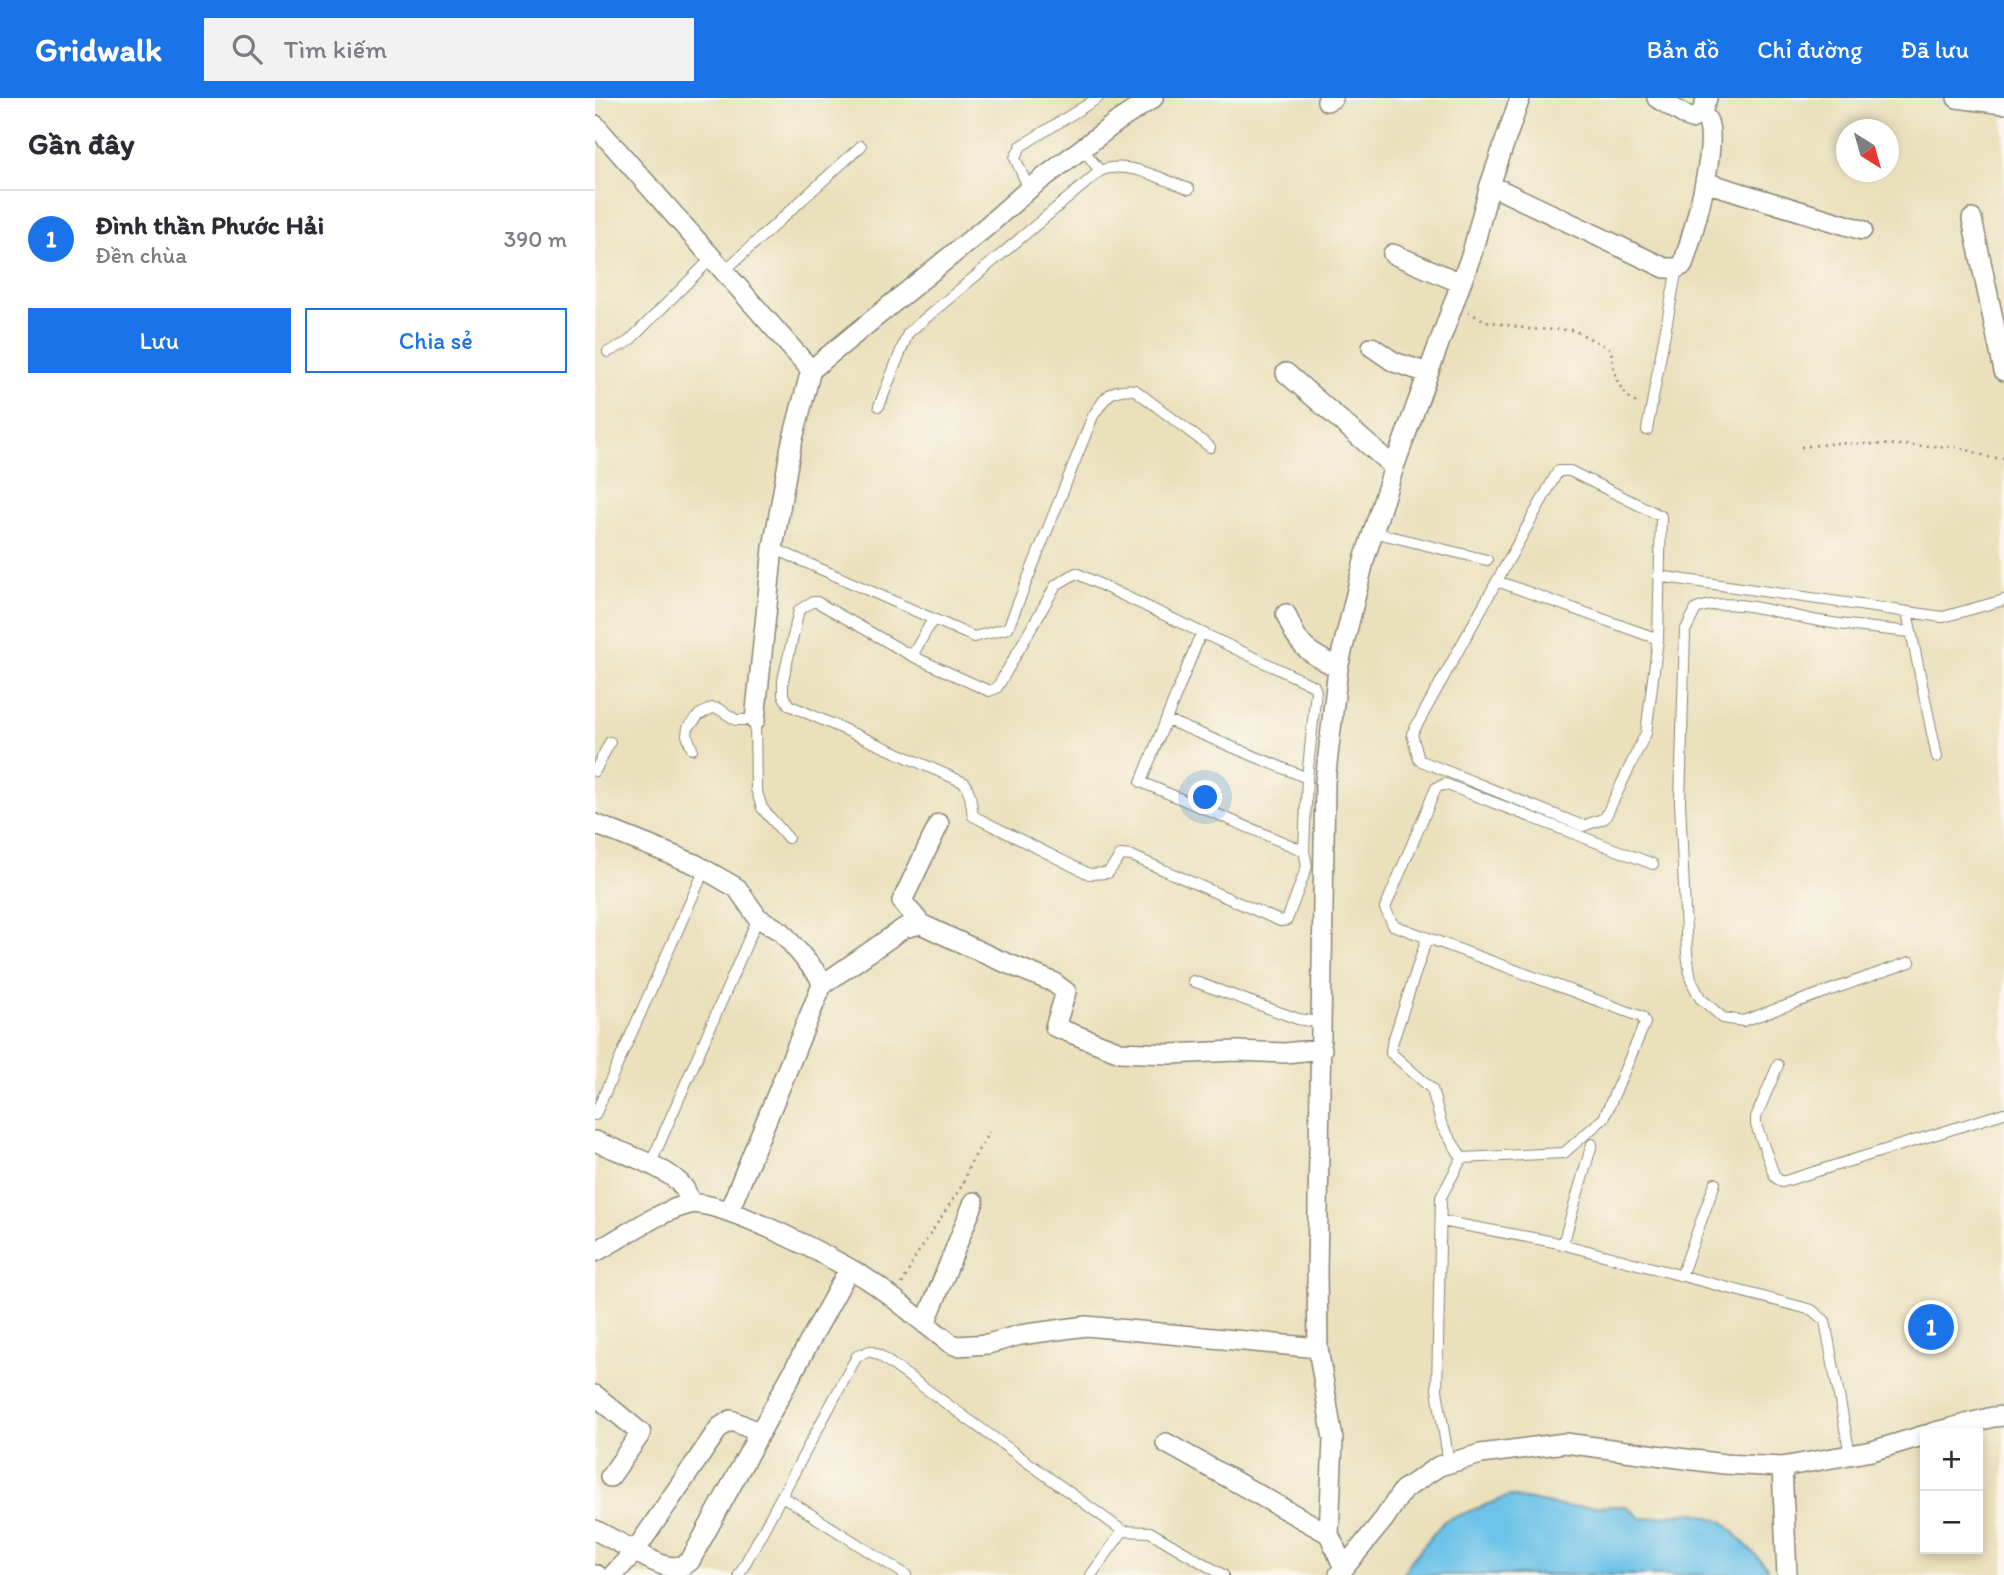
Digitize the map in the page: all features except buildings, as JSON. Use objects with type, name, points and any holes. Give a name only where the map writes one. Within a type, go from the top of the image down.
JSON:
[{"type":"street","points":[[1341,1571],[1329,1534],[1333,1438],[1318,1348],[1317,1272],[1325,782],[1338,668],[1373,532],[1472,253],[1490,185],[1520,98]]},
{"type":"street","points":[[1490,185],[1665,268],[1683,265],[1705,182],[1710,151],[1708,122],[1704,106],[1691,118],[1657,98]]},
{"type":"street","points":[[1957,98],[2004,104]]},
{"type":"street","points":[[755,720],[773,548],[791,446],[811,370],[986,227],[1029,188],[1146,100]]},
{"type":"street","points":[[595,125],[811,370]]},
{"type":"street","points":[[1705,182],[1862,230]]},
{"type":"street","points":[[1972,219],[2004,371]]},
{"type":"street","points":[[1392,254],[1461,283]]},
{"type":"street","points":[[1372,347],[1394,362],[1428,373]]},
{"type":"street","points":[[1286,373],[1394,467]]},
{"type":"street","points":[[1286,614],[1301,645],[1338,668]]},
{"type":"street","points":[[595,824],[705,869],[737,888],[758,918],[782,932],[819,976],[822,985]]},
{"type":"street","points":[[939,824],[902,901],[921,924],[1053,982],[1066,992],[1055,1027],[1120,1052],[1285,1053],[1322,1049]]},
{"type":"street","points":[[729,1210],[822,985],[904,928],[921,924]]},
{"type":"street","points":[[595,1142],[650,1165],[683,1187],[691,1203]]},
{"type":"street","points":[[925,1324],[974,1202]]},
{"type":"street","points":[[595,1252],[670,1211],[691,1203],[701,1203],[729,1210],[849,1269],[957,1346],[988,1344],[1020,1335],[1086,1326],[1318,1348]]},
{"type":"street","points":[[595,1530],[670,1569],[684,1567],[704,1538],[849,1269]]},
{"type":"street","points":[[595,1395],[641,1433],[610,1477]]},
{"type":"street","points":[[1953,1428],[2004,1416]]},
{"type":"street","points":[[613,1575],[635,1551],[719,1428],[731,1420],[760,1433]]},
{"type":"street","points":[[1341,1571],[1384,1519],[1403,1490],[1439,1466],[1481,1454],[1565,1443],[1724,1464],[1782,1467],[1872,1451],[1920,1437]]},
{"type":"street","points":[[1165,1443],[1329,1534]]},
{"type":"street","points":[[1782,1467],[1787,1575]]},
{"type":"lane","points":[[1029,188],[1015,158],[1021,146],[1098,98]]},
{"type":"lane","points":[[608,352],[617,345],[628,342],[861,146]]},
{"type":"lane","points":[[1082,148],[1100,170]]},
{"type":"lane","points":[[879,405],[908,333],[1100,170],[1110,166],[1136,171],[1189,190]]},
{"type":"lane","points":[[1647,430],[1677,268]]},
{"type":"lane","points":[[773,548],[974,637],[1008,628],[1093,416],[1110,394],[1122,389],[1135,390],[1210,447]]},
{"type":"lane","points":[[1558,471],[1570,471],[1661,516],[1658,576],[1658,639],[1646,733],[1605,818],[1583,826],[1419,760],[1412,734],[1558,471]]},
{"type":"lane","points":[[1373,532],[1487,560]]},
{"type":"lane","points":[[1076,573],[1314,686],[1316,691],[1307,778],[1304,851],[1307,866],[1287,920],[1280,921],[1132,856],[1121,855],[1108,873],[1089,874],[973,816],[965,783],[789,705],[783,695],[783,680],[799,610],[811,602],[912,656],[989,691],[997,688],[1056,585],[1076,573]]},
{"type":"lane","points":[[1658,576],[1943,617],[2004,600]]},
{"type":"lane","points":[[1497,581],[1658,639]]},
{"type":"lane","points":[[1910,962],[1743,1021],[1723,1018],[1700,998],[1691,980],[1687,954],[1680,802],[1685,631],[1696,609],[1707,604],[1736,605],[1833,623],[1911,632]]},
{"type":"lane","points":[[1907,612],[1937,757]]},
{"type":"lane","points":[[912,656],[933,619]]},
{"type":"lane","points":[[1201,633],[1141,782],[1304,851]]},
{"type":"lane","points":[[692,749],[687,736],[688,728],[694,720],[712,708],[719,709],[736,720],[755,720],[756,789],[762,808],[788,838]]},
{"type":"lane","points":[[1167,720],[1307,778]]},
{"type":"lane","points":[[595,771],[610,742]]},
{"type":"lane","points":[[1462,1158],[1564,1153],[1604,1118],[1645,1023],[1641,1017],[1393,925],[1385,908],[1436,788],[1445,784],[1654,864]]},
{"type":"lane","points":[[595,1115],[705,869]]},
{"type":"lane","points":[[650,1165],[758,918]]},
{"type":"lane","points":[[1427,937],[1391,1053],[1432,1089],[1443,1126],[1462,1158]]},
{"type":"lane","points":[[1193,981],[1298,1020],[1322,1023]]},
{"type":"lane","points":[[1778,1065],[1756,1116],[1756,1125],[1775,1177],[1782,1182],[2004,1113]]},
{"type":"lane","points":[[1563,1244],[1592,1144]]},
{"type":"lane","points":[[1448,1463],[1437,1390],[1441,1197],[1462,1158]]},
{"type":"lane","points":[[1681,1276],[1715,1184]]},
{"type":"lane","points":[[1441,1222],[1563,1244],[1812,1310],[1825,1321],[1850,1455]]},
{"type":"lane","points":[[739,1575],[857,1356],[870,1351],[1123,1531],[1150,1532],[1223,1575]]},
{"type":"lane","points":[[782,1496],[906,1575]]},
{"type":"lane","points":[[1091,1575],[1123,1531]]},
{"type":"path","points":[[1453,304],[1486,321],[1529,329],[1573,330],[1611,349],[1614,376],[1623,393],[1638,405],[1651,410]]},
{"type":"path","points":[[1801,447],[1838,443],[1958,447],[1992,458],[2004,458]]},
{"type":"path","points":[[895,1300],[916,1256],[963,1184],[969,1167],[989,1132]]},
{"type":"water","points":[[1509,1496],[1566,1507],[1626,1506],[1642,1519],[1692,1512],[1723,1521],[1767,1567],[1767,1575],[1403,1575],[1410,1562],[1444,1521]]},
{"type":"place","name":"Đình thần Phước Hải","points":[[1931,1327]]}]
